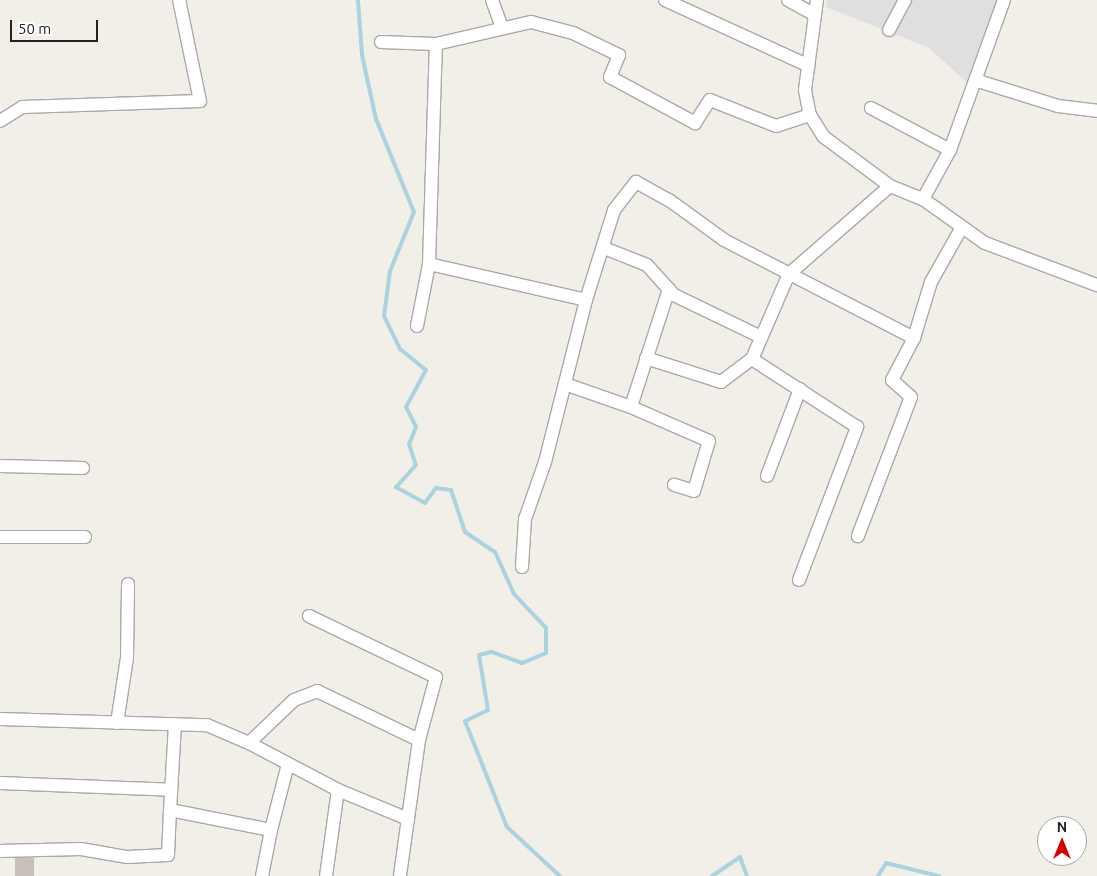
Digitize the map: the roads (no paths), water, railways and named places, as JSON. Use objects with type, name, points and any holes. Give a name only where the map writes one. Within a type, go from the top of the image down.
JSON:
[{"type":"street","points":[[0,121],[22,107],[200,101],[179,0]]},
{"type":"street","points":[[492,0],[502,27]]},
{"type":"street","points":[[666,0],[808,66]]},
{"type":"street","points":[[788,0],[816,15]]},
{"type":"street","points":[[817,0],[805,90],[810,115],[824,137],[890,186],[923,199],[985,243],[1097,285]]},
{"type":"street","points":[[889,30],[905,0]]},
{"type":"street","points":[[923,199],[950,150],[1004,0]]},
{"type":"street","points":[[382,42],[436,44],[502,27],[532,22],[573,33],[619,55],[610,77],[695,123],[710,100],[776,126],[810,115]]},
{"type":"street","points":[[417,326],[429,264],[436,44]]},
{"type":"street","points":[[975,80],[1058,106],[1097,111]]},
{"type":"street","points":[[871,108],[950,150]]},
{"type":"street","points":[[522,566],[524,519],[565,384],[586,300],[604,248],[614,210],[636,182],[669,200],[724,240],[914,338]]},
{"type":"street","points":[[646,358],[721,382],[752,358],[789,274],[890,186]]},
{"type":"street","points":[[858,536],[911,397],[892,380],[914,338],[931,282],[962,226]]},
{"type":"street","points":[[604,248],[648,265],[669,289],[761,337]]},
{"type":"street","points":[[429,264],[586,300]]},
{"type":"street","points":[[631,407],[669,289]]},
{"type":"street","points":[[752,358],[851,421],[858,434],[799,580]]},
{"type":"street","points":[[565,384],[631,407],[709,441],[694,491],[674,485]]},
{"type":"street","points":[[767,476],[800,389]]},
{"type":"street","points":[[0,466],[83,468]]},
{"type":"street","points":[[0,537],[85,536]]},
{"type":"street","points":[[117,723],[127,658],[128,584]]},
{"type":"street","points":[[309,616],[436,677],[419,740],[400,876]]},
{"type":"street","points":[[249,743],[294,700],[317,691],[419,740]]},
{"type":"street","points":[[0,719],[207,725],[249,743],[338,790],[408,819]]},
{"type":"street","points":[[0,851],[81,849],[127,857],[168,855],[175,724]]},
{"type":"street","points":[[262,876],[271,830],[288,764]]},
{"type":"street","points":[[0,783],[171,790]]},
{"type":"street","points":[[326,876],[338,790]]},
{"type":"street","points":[[170,810],[271,830]]},
{"type":"waterway","points":[[358,0],[362,55],[376,119],[414,212],[390,271],[384,316],[400,349],[426,370],[406,407],[416,427],[409,444],[416,465],[396,487],[425,503],[436,488],[451,490],[465,532],[495,552],[514,594],[546,628],[546,653],[522,663],[491,652],[479,655],[488,710],[465,721],[507,827],[560,876]]},
{"type":"waterway","points":[[712,876],[740,857],[747,876]]},
{"type":"waterway","points":[[878,876],[886,863],[939,876]]}]
